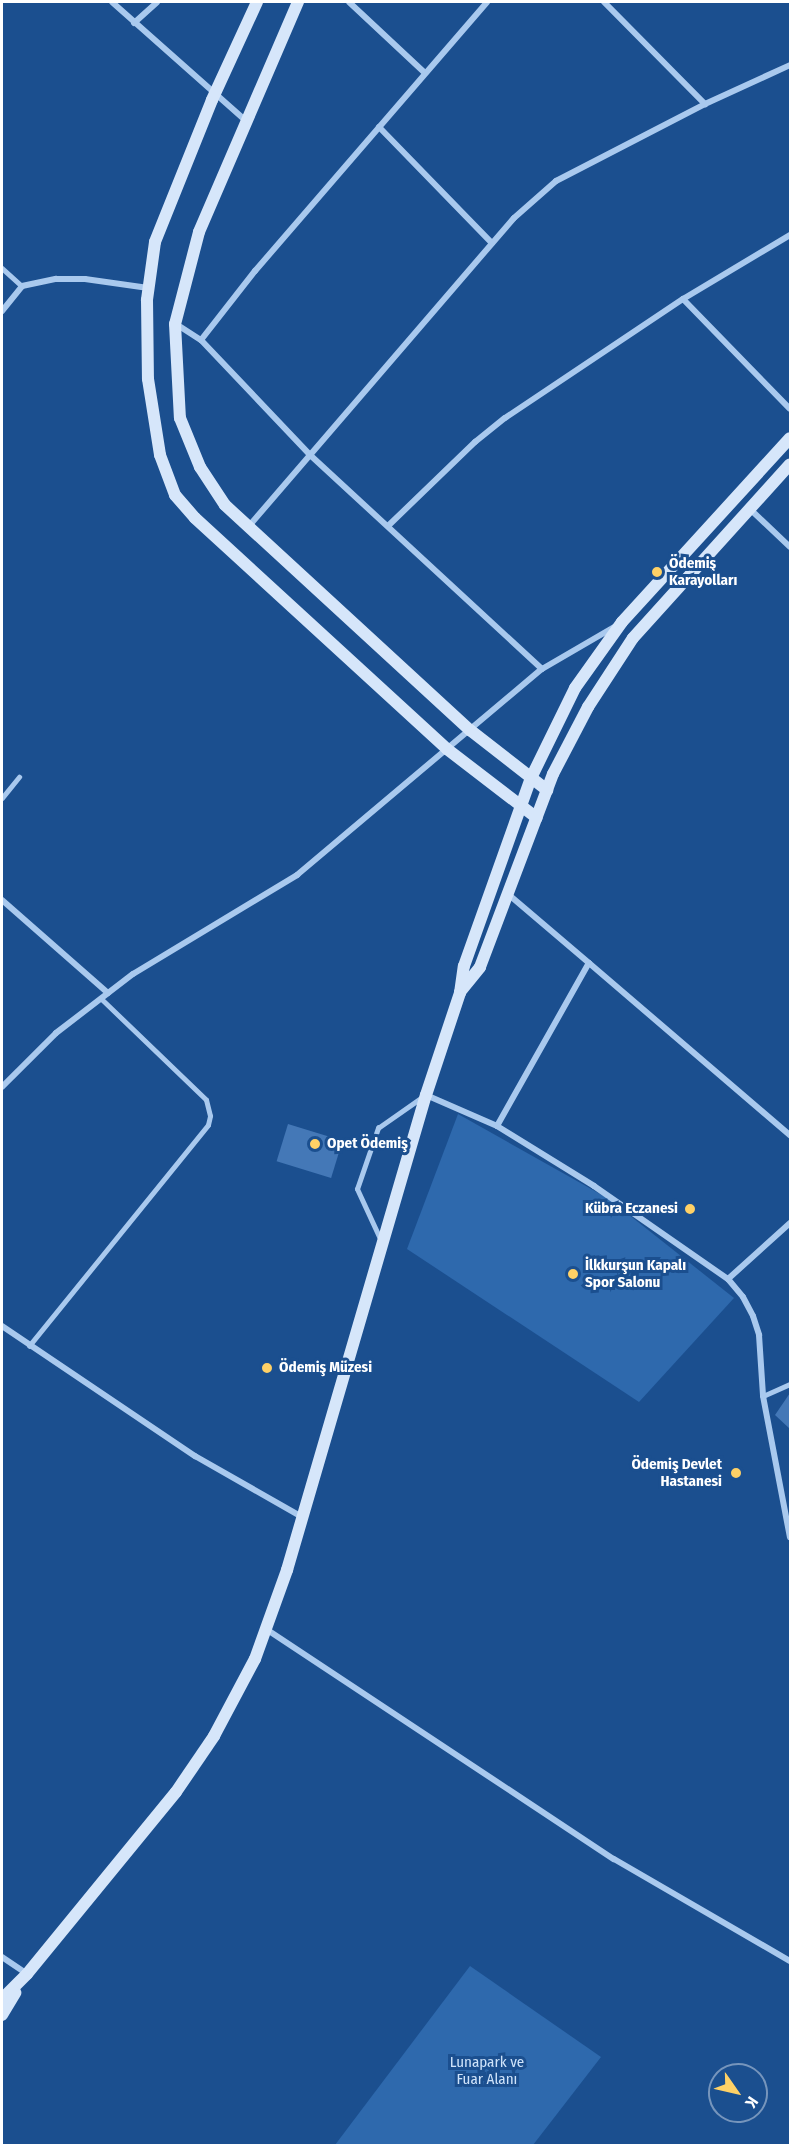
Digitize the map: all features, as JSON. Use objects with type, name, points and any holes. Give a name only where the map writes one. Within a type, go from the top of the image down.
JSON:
[{"type":"main road","points":[[257,2],[215,94],[155,242],[149,288],[148,378],[160,455],[175,495],[195,518],[447,749],[537,818]]},
{"type":"main road","points":[[298,2],[199,232],[175,324],[180,418],[200,467],[225,505],[470,730],[547,790]]},
{"type":"main road","points":[[2,2000],[27,1974],[177,1792],[214,1736],[255,1659],[303,1518],[426,1095],[460,993],[464,966],[531,778],[575,688],[622,622],[790,438]]},
{"type":"main road","points":[[460,993],[480,967],[547,790],[588,707],[633,638],[790,464]]},
{"type":"main road","points":[[2,2015],[27,1974]]},
{"type":"street","points":[[112,2],[246,121]]},
{"type":"street","points":[[134,23],[157,2]]},
{"type":"street","points":[[350,2],[425,73]]},
{"type":"street","points":[[201,340],[255,271],[488,2]]},
{"type":"street","points":[[604,2],[705,104]]},
{"type":"street","points":[[249,526],[514,218],[556,181],[705,104],[790,65]]},
{"type":"street","points":[[379,127],[492,243]]},
{"type":"street","points":[[389,525],[475,442],[505,417],[683,300],[790,236]]},
{"type":"street","points":[[2,311],[22,286],[56,279],[84,279],[149,288]]},
{"type":"street","points":[[683,300],[790,409]]},
{"type":"street","points":[[175,324],[201,340],[309,454],[389,525],[542,669]]},
{"type":"street","points":[[750,508],[790,547]]},
{"type":"street","points":[[2,1087],[56,1033],[133,974],[297,875],[542,669],[622,622]]},
{"type":"street","points":[[508,894],[790,1135]]},
{"type":"street","points":[[2,900],[108,993]]},
{"type":"street","points":[[498,1126],[589,963]]},
{"type":"street","points":[[426,1095],[498,1126],[594,1186],[728,1279],[743,1297],[756,1326],[763,1396],[790,1537]]},
{"type":"street","points":[[728,1279],[790,1223]]},
{"type":"street","points":[[2,1326],[28,1346],[195,1456],[303,1518]]},
{"type":"street","points":[[266,1629],[614,1859],[790,1962]]},
{"type":"street","points":[[2,1957],[27,1974]]},
{"type":"lane","points":[[2,268],[22,286]]},
{"type":"lane","points":[[2,798],[19,777]]},
{"type":"lane","points":[[28,1346],[204,1132],[210,1116],[206,1100],[101,999]]},
{"type":"lane","points":[[383,1247],[357,1189],[378,1128],[426,1095]]},
{"type":"lane","points":[[763,1396],[790,1384]]},
{"type":"green space","name":"İlkkurşun Kapalı Spor Salonu","points":[[458,1114],[609,1199],[734,1298],[639,1402],[407,1249]]},
{"type":"green space","name":"Lunapark ve Fuar Alanı","points":[[470,1966],[601,2057],[533,2145],[335,2145]]},
{"type":"building","points":[[288,1124],[343,1141],[331,1178],[277,1161]]},
{"type":"building","points":[[790,1393],[790,1429],[775,1415]]},
{"type":"place","name":"Ödemiş Karayolları","points":[[657,572]]},
{"type":"place","name":"Opet Ödemiş","points":[[315,1144]]},
{"type":"place","name":"Kübra Eczanesi","points":[[690,1209]]},
{"type":"place","name":"İlkkurşun Kapalı Spor Salonu","points":[[573,1274]]},
{"type":"place","name":"Ödemiş Müzesi","points":[[267,1368]]},
{"type":"place","name":"Ödemiş Devlet Hastanesi","points":[[736,1473]]}]
